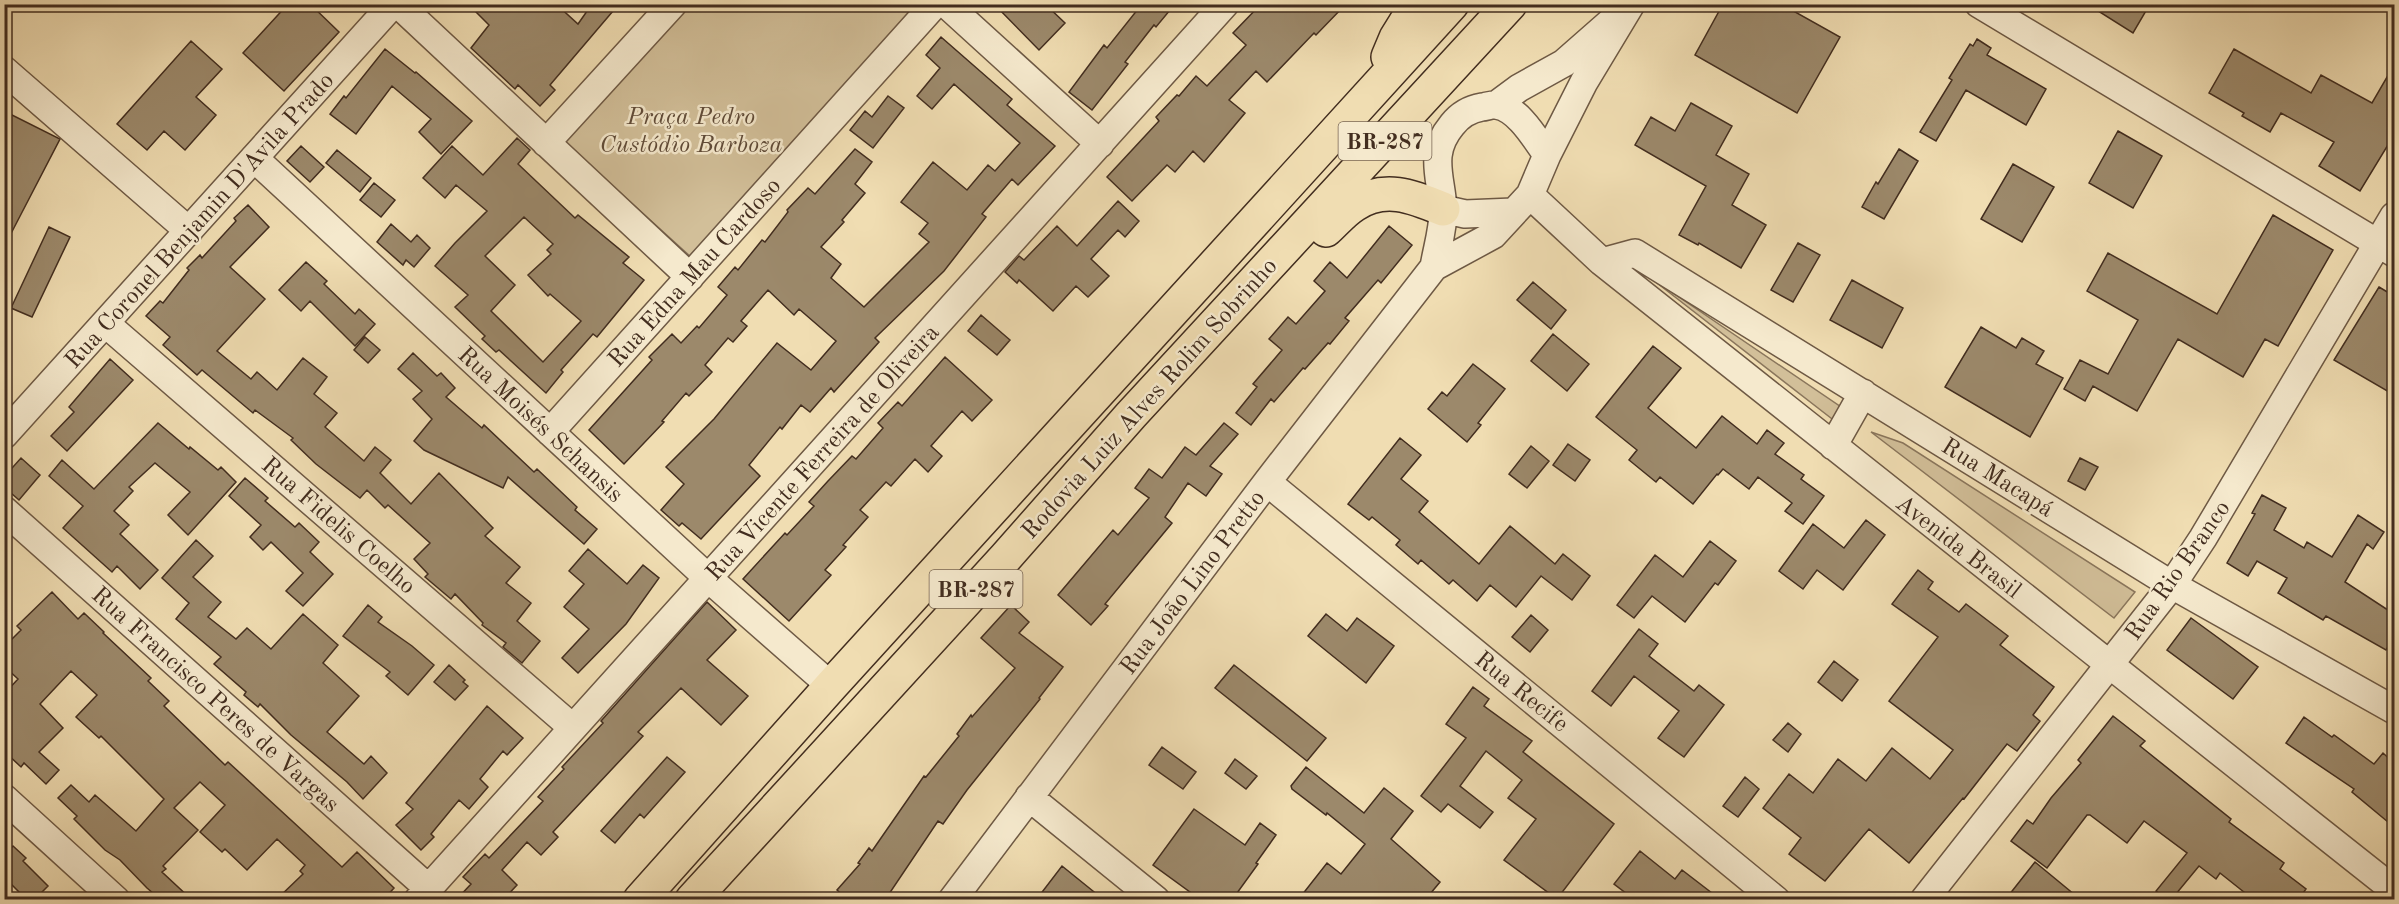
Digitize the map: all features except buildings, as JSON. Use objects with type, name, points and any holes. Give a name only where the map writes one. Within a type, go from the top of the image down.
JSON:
[{"type":"highway","name":"BR-287","points":[[1372,91],[1396,38],[1417,4]]},
{"type":"highway","name":"Rodovia Luiz Alves Rolim Sobrinho","points":[[640,900],[831,686],[1452,4]]},
{"type":"highway","name":"Rodovia Luiz Alves Rolim Sobrinho","points":[[692,900],[1510,4]]},
{"type":"highway","points":[[1258,278],[1308,244],[1353,206],[1372,195],[1396,193],[1417,198],[1443,209]]},
{"type":"street","name":"Rua Coronel Benjamin D'Avila Prado","points":[[4,435],[393,4]]},
{"type":"street","points":[[398,4],[690,277]]},
{"type":"street","points":[[546,143],[673,4]]},
{"type":"street","name":"Rua Edna Mau Cardoso","points":[[550,432],[935,4]]},
{"type":"street","points":[[946,4],[1100,144]]},
{"type":"street","name":"Rua Vicente Ferreira de Oliveira","points":[[423,894],[1225,4]]},
{"type":"street","name":"Rua João Lino Pretto","points":[[1496,105],[1519,88],[1564,63],[1630,4]]},
{"type":"street","name":"Rua João Lino Pretto","points":[[952,900],[1268,482],[1434,267],[1493,235],[1522,203],[1584,82],[1630,4]]},
{"type":"street","points":[[1979,4],[2386,248]]},
{"type":"street","points":[[4,70],[189,231]]},
{"type":"street","points":[[1522,203],[1465,213],[1443,209],[1437,153],[1443,136],[1457,119],[1474,108],[1496,105],[1513,113],[1525,123],[1547,155]]},
{"type":"street","name":"Rua Moisés Schansis","points":[[254,158],[708,578],[831,686]]},
{"type":"street","name":"Avenida Brasil","points":[[1522,203],[1602,262],[2394,890]]},
{"type":"street","name":"Rua João Lino Pretto","points":[[1434,267],[1443,209]]},
{"type":"street","name":"Rua Rio Branco","points":[[1924,900],[2172,585],[2386,248],[2394,216]]},
{"type":"street","name":"Rua Macapá","points":[[1602,262],[1635,253],[2172,585],[2394,710]]},
{"type":"street","name":"Rua Fidelis Coelho","points":[[105,323],[573,728]]},
{"type":"street","points":[[1833,446],[1863,393]]},
{"type":"street","name":"Rua Recife","points":[[1268,482],[1776,900]]},
{"type":"street","name":"Rua Francisco Peres de Vargas","points":[[4,510],[423,894]]},
{"type":"street","points":[[1029,797],[1156,900]]},
{"type":"street","points":[[4,798],[116,900]]},
{"type":"green space","name":"Praça Pedro Custódio Barboza","points":[[687,5],[922,5],[692,258],[563,141]]},
{"type":"green space","points":[[1648,276],[1844,409],[1836,422]]},
{"type":"green space","points":[[1871,432],[1903,443],[2135,592],[2114,618]]}]
